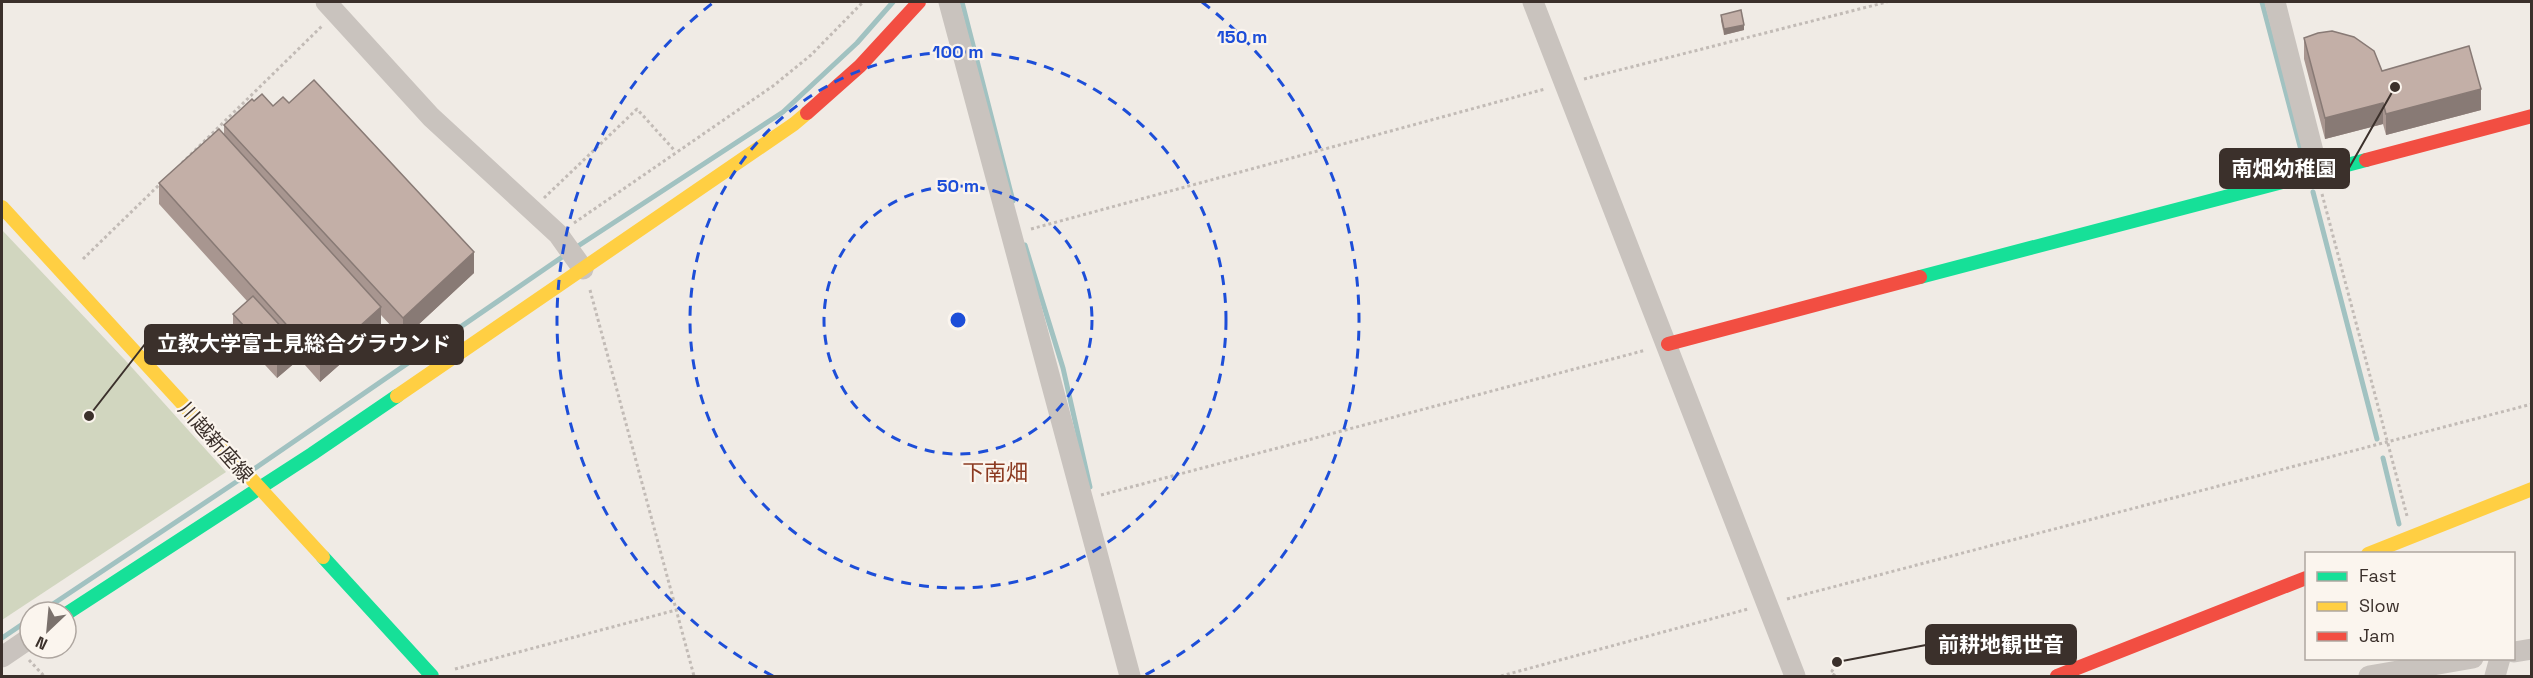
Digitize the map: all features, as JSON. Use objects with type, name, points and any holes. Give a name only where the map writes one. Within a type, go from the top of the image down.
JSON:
[{"type":"street","points":[[78,606],[255,486],[312,454],[581,266],[803,117],[860,66],[919,2]]},
{"type":"street","points":[[950,2],[1130,676]]},
{"type":"street","points":[[1533,2],[1795,676]]},
{"type":"street","points":[[2275,2],[2317,172]]},
{"type":"street","points":[[331,7],[431,117],[561,238],[581,266]]},
{"type":"street","points":[[1668,345],[2532,116]]},
{"type":"street","name":"川越新座線","points":[[2,207],[431,676]]},
{"type":"street","points":[[2373,552],[2532,489]]},
{"type":"street","points":[[2057,676],[2305,579]]},
{"type":"street","points":[[2,657],[18,646]]},
{"type":"street","points":[[2515,652],[2532,649]]},
{"type":"street","points":[[2368,676],[2461,660]]},
{"type":"street","points":[[2495,676],[2499,660]]},
{"type":"path","points":[[561,238],[675,152],[788,74],[811,56],[863,2]]},
{"type":"path","points":[[1011,234],[1565,84],[1887,2]]},
{"type":"path","points":[[175,169],[331,7]]},
{"type":"path","points":[[532,210],[637,109],[675,152]]},
{"type":"path","points":[[2317,172],[2412,536]]},
{"type":"path","points":[[64,277],[166,178]]},
{"type":"path","points":[[581,266],[694,676]]},
{"type":"path","points":[[1083,500],[1668,345]]},
{"type":"path","points":[[1501,676],[2386,440],[2532,404]]},
{"type":"path","points":[[431,676],[676,610]]},
{"type":"path","points":[[1833,676],[1835,673],[1832,671],[1835,666]]},
{"type":"green space","points":[[2,230],[126,361],[226,472],[32,600],[18,600],[18,609],[2,620]]},
{"type":"building","points":[[1741,10],[1744,25],[1724,29],[1721,15]]},
{"type":"building","points":[[2332,31],[2354,37],[2374,51],[2382,71],[2469,46],[2481,89],[2386,114],[2383,103],[2325,118],[2304,38]]},
{"type":"building","points":[[314,80],[474,252],[403,318],[224,125],[252,99],[254,101],[262,94],[273,106],[283,97],[289,103]]},
{"type":"building","points":[[219,129],[381,307],[320,362],[159,183]]},
{"type":"building","points":[[253,296],[297,344],[277,362],[233,314]]},
{"type":"waterway","points":[[575,248],[783,112],[857,43],[893,2]]},
{"type":"waterway","points":[[962,2],[1013,201]]},
{"type":"waterway","points":[[2262,2],[2305,165]]},
{"type":"waterway","points":[[2313,192],[2377,439]]},
{"type":"waterway","points":[[1025,245],[1063,368],[1090,487]]},
{"type":"waterway","points":[[254,469],[568,253]]},
{"type":"waterway","points":[[2383,458],[2399,524]]},
{"type":"waterway","points":[[59,600],[239,480]]},
{"type":"waterway","points":[[2,638],[18,627]]},
{"type":"traffic: fast","points":[[1920,277],[2366,160]]},
{"type":"traffic: fast","points":[[78,606],[397,396]]},
{"type":"traffic: fast","points":[[323,557],[432,676]]},
{"type":"traffic: slow","points":[[397,396],[807,113]]},
{"type":"traffic: slow","points":[[2,207],[323,557]]},
{"type":"traffic: slow","points":[[2373,552],[2532,489]]},
{"type":"traffic: jam","points":[[807,113],[860,66],[919,2]]},
{"type":"traffic: jam","points":[[2366,160],[2532,116]]},
{"type":"traffic: jam","points":[[1668,344],[1920,277]]},
{"type":"traffic: jam","points":[[2057,676],[2305,578]]},
{"type":"place","name":"南畑幼稚園","points":[[2395,87]]},
{"type":"place","name":"立教大学富士見総合グラウンド","points":[[89,416]]},
{"type":"place","name":"前耕地観世音","points":[[1837,662]]},
{"type":"district","name":"下南畑","points":[[995,472]]}]
